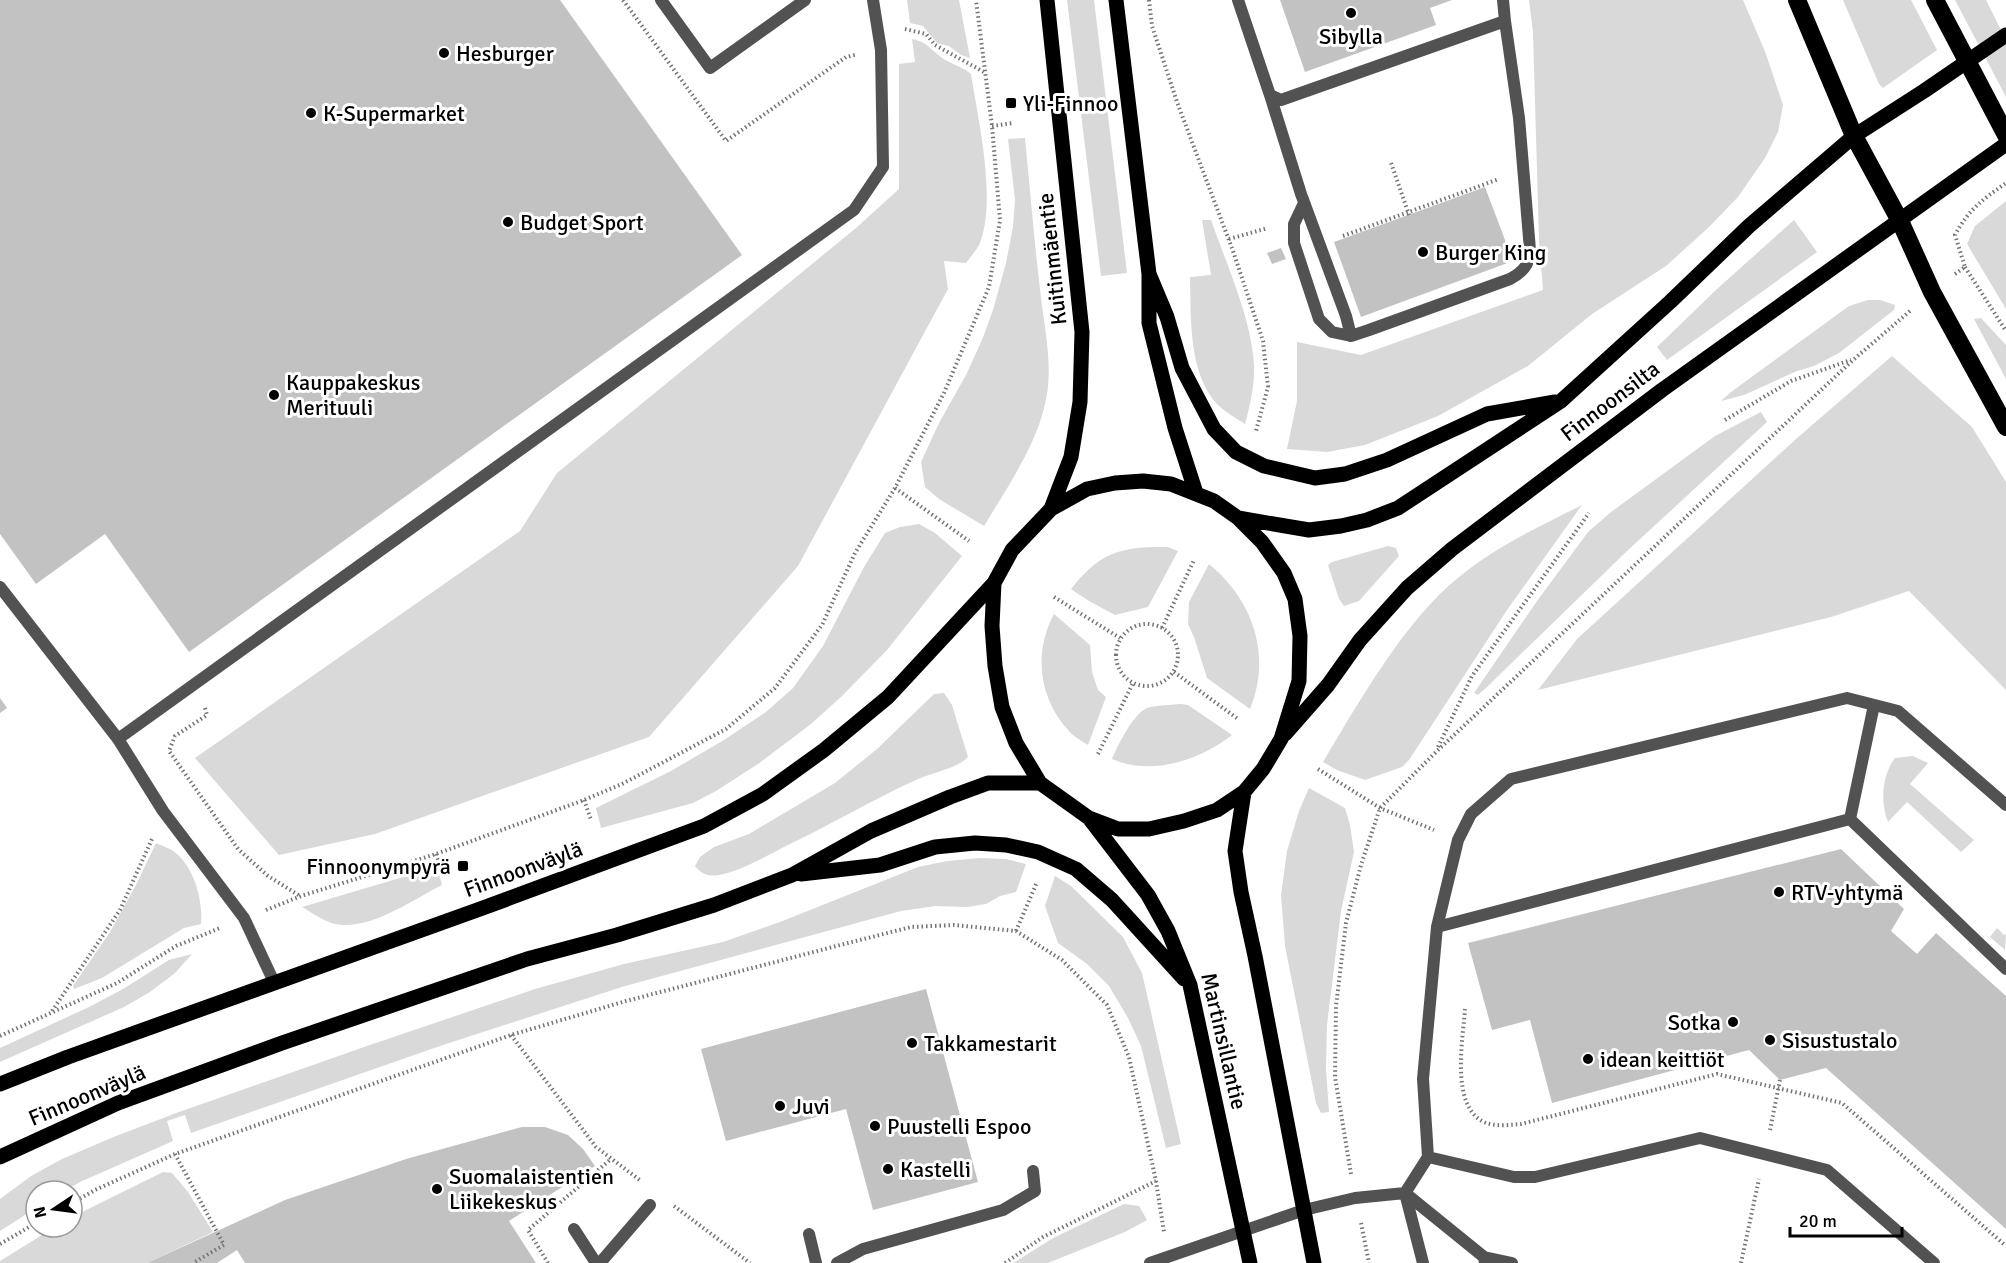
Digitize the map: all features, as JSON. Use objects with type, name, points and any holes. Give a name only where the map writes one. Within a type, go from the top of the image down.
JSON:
[{"type":"highway","points":[[1797,0],[1854,136],[1900,221],[1932,292],[2006,427]]},
{"type":"highway","points":[[1935,0],[2006,135]]},
{"type":"main road","name":"Kuitinmäentie","points":[[1047,0],[1082,332],[1080,402],[1071,457],[1051,509]]},
{"type":"main road","points":[[1116,0],[1149,274],[1149,323],[1175,428],[1196,493]]},
{"type":"main road","name":"Finnoonsilta","points":[[1238,518],[1309,530],[1367,520],[1398,508],[1561,401],[1670,302],[1749,226],[1854,136],[1924,92],[2006,35]]},
{"type":"main road","name":"Finnoonsilta","points":[[1281,739],[1328,686],[1360,640],[1407,588],[1452,549],[1662,390],[2006,144]]},
{"type":"main road","points":[[1149,274],[1167,317],[1182,368],[1214,429],[1236,452],[1264,466],[1315,478],[1344,474],[1387,460],[1487,414],[1561,401]]},
{"type":"main road","points":[[1143,481],[1171,484],[1196,493],[1214,501],[1238,518],[1262,542],[1284,573],[1295,599],[1300,636],[1299,681],[1281,739],[1263,769],[1244,792],[1217,810],[1184,821],[1149,829],[1118,829],[1089,818],[1040,783],[1016,743],[1002,707],[995,666],[994,583],[1012,550],[1051,509],[1087,489],[1115,483],[1143,481]]},
{"type":"main road","name":"Finnoonväylä","points":[[0,1084],[68,1057],[704,826],[763,794],[815,756],[888,697],[994,583]]},
{"type":"main road","name":"Finnoonväylä","points":[[0,1157],[118,1103],[282,1043],[526,959],[617,935],[714,905],[792,875],[871,831],[988,783],[1040,783]]},
{"type":"main road","name":"Martinsillantie","points":[[1244,792],[1235,851],[1241,892],[1314,1263]]},
{"type":"main road","name":"Martinsillantie","points":[[1089,818],[1148,896],[1168,931],[1190,985],[1250,1263]]},
{"type":"main road","points":[[792,875],[880,865],[935,847],[975,843],[1006,845],[1038,852],[1076,869],[1112,900],[1190,985]]},
{"type":"street","points":[[661,0],[710,68],[805,0]]},
{"type":"street","points":[[118,739],[854,210],[883,167],[881,50],[873,0]]},
{"type":"street","points":[[1238,0],[1304,203],[1346,315],[1351,336]]},
{"type":"street","points":[[1304,203],[1296,220],[1294,243],[1319,319],[1332,332],[1351,336],[1510,279],[1522,272],[1529,262],[1530,250],[1517,97],[1503,0]]},
{"type":"street","points":[[1270,95],[1281,100],[1505,21]]},
{"type":"street","points":[[0,587],[118,739],[163,811],[244,918],[273,982]]},
{"type":"street","points":[[1423,1263],[1406,1193],[1428,1157],[1423,1079],[1437,927],[1458,840],[1471,814],[1511,779],[1847,698],[1898,711],[2006,805]]},
{"type":"street","points":[[1850,819],[1874,705]]},
{"type":"street","points":[[1437,927],[1850,819]]},
{"type":"street","points":[[1850,819],[2006,969]]},
{"type":"street","points":[[1428,1157],[1514,1177],[1535,1178],[1700,1138],[1827,1170],[1934,1263]]},
{"type":"street","points":[[837,1263],[863,1249],[1003,1210],[1035,1191],[1033,1171]]},
{"type":"street","points":[[1150,1263],[1304,1210],[1355,1198],[1406,1193],[1484,1260],[1512,1263]]},
{"type":"street","points":[[574,1230],[598,1263],[650,1204]]},
{"type":"street","points":[[809,1234],[816,1263]]},
{"type":"path","points":[[623,0],[726,141],[846,57],[907,46],[904,19]]},
{"type":"path","points":[[0,1036],[117,983],[176,946],[244,918],[301,896],[436,854],[622,784],[726,729],[775,688],[822,625],[855,553],[895,488],[944,393],[989,287],[1000,220],[992,126],[976,0]]},
{"type":"path","points":[[1149,0],[1152,26],[1177,102],[1229,239],[1263,341],[1268,387],[1254,436]]},
{"type":"path","points":[[905,29],[926,34],[935,45],[985,72]]},
{"type":"path","points":[[992,126],[1013,123]]},
{"type":"path","points":[[1390,163],[1409,213]]},
{"type":"path","points":[[1341,236],[1524,171]]},
{"type":"path","points":[[2006,183],[1981,201],[1964,218],[1954,235],[1965,267],[2006,331]]},
{"type":"path","points":[[1229,239],[1296,220]]},
{"type":"path","points":[[1369,1263],[1355,1198],[1335,1077],[1336,1006],[1346,923],[1361,865],[1380,808],[1437,751],[1853,360],[1932,292],[1965,267]]},
{"type":"path","points":[[1725,420],[1791,381],[1853,360]]},
{"type":"path","points":[[895,488],[969,541]]},
{"type":"path","points":[[1437,751],[1472,676],[1589,513]]},
{"type":"path","points":[[1162,628],[1194,560]]},
{"type":"path","points":[[1054,597],[1120,638]]},
{"type":"path","points":[[1140,624],[1162,628],[1176,642],[1178,662],[1173,672],[1160,684],[1151,686],[1133,683],[1120,672],[1117,664],[1117,646],[1120,638],[1132,627],[1140,624]]},
{"type":"path","points":[[1173,672],[1238,719]]},
{"type":"path","points":[[197,682],[207,715],[175,736],[169,751],[238,849],[268,876],[301,896]]},
{"type":"path","points":[[1098,754],[1133,683]]},
{"type":"path","points":[[1318,769],[1380,808],[1458,840]]},
{"type":"path","points":[[584,800],[591,820]]},
{"type":"path","points":[[51,1013],[120,910],[138,874],[163,811]]},
{"type":"path","points":[[436,854],[443,873]]},
{"type":"path","points":[[1016,931],[1041,873]]},
{"type":"path","points":[[84,1196],[175,1154],[511,1035],[626,1001],[911,927],[954,925],[1016,931],[1062,960],[1107,1005],[1129,1058],[1156,1180],[1168,1257]]},
{"type":"path","points":[[511,1035],[596,1147],[648,1186]]},
{"type":"path","points":[[175,1154],[224,1245],[193,1263]]},
{"type":"path","points":[[1005,1263],[1043,1237],[1156,1180]]},
{"type":"path","points":[[667,1200],[750,1263]]},
{"type":"path","points":[[0,1244],[24,1230]]},
{"type":"shaded area","points":[[907,0],[959,0],[970,58],[961,55],[949,46],[937,43],[923,26],[910,23]]},
{"type":"shaded area","points":[[1067,0],[1094,0],[1127,273],[1101,276]]},
{"type":"shaded area","points":[[1529,0],[1743,0],[1766,54],[1783,105],[1778,132],[1765,158],[1738,197],[1666,266],[1592,314],[1528,366],[1438,416],[1365,445],[1327,452],[1287,449],[1297,401],[1297,342],[1361,355],[1543,290],[1539,241],[1533,32]]},
{"type":"shaded area","points":[[1843,0],[1911,0],[1937,50],[1883,88],[1879,84]]},
{"type":"shaded area","points":[[1955,0],[1986,0],[2006,40],[2006,97]]},
{"type":"shaded area","points":[[912,39],[925,44],[971,74],[984,157],[987,202],[985,222],[980,243],[966,263],[944,261],[948,289],[798,566],[649,737],[375,834],[279,855],[195,758],[520,531],[557,473],[856,228],[899,189],[899,64],[915,62]]},
{"type":"shaded area","points":[[1025,138],[1048,349],[1049,379],[1044,408],[1033,439],[1010,484],[984,526],[939,499],[925,487],[921,462],[939,423],[966,375],[993,310],[1013,227],[1015,200],[1008,139]]},
{"type":"shaded area","points":[[2006,201],[2006,309],[1967,244],[1975,226]]},
{"type":"shaded area","points":[[1202,220],[1211,220],[1249,329],[1254,372],[1252,395],[1245,424],[1218,405],[1201,378],[1196,361],[1191,327],[1190,277],[1211,275]]},
{"type":"shaded area","points":[[1794,220],[1817,252],[1667,360],[1657,347]]},
{"type":"shaded area","points":[[1868,300],[1880,300],[1895,305],[1894,310],[1839,353],[1744,395],[1721,401],[1849,306]]},
{"type":"shaded area","points":[[1981,318],[2006,345],[2006,379],[1974,319]]},
{"type":"shaded area","points":[[1892,356],[1972,427],[2006,482],[2006,690],[1909,591],[1831,617],[1538,690],[1577,639],[1796,439]]},
{"type":"shaded area","points":[[1761,412],[1767,422],[1626,552],[1487,687],[1478,695],[1474,693],[1588,532],[1611,512],[1715,436]]},
{"type":"shaded area","points":[[1582,505],[1507,610],[1409,760],[1402,767],[1365,780],[1337,770],[1323,762],[1384,663],[1439,595],[1488,556]]},
{"type":"shaded area","points":[[919,524],[935,533],[962,556],[887,650],[842,696],[811,724],[758,764],[716,791],[693,803],[601,828],[596,808],[671,771],[724,740],[766,712],[793,688],[823,646],[864,567],[885,533],[900,527]]},
{"type":"shaded area","points":[[1388,546],[1396,548],[1399,556],[1359,601],[1344,606],[1339,599],[1328,565]]},
{"type":"shaded area","points":[[1168,547],[1178,551],[1148,607],[1115,615],[1071,589],[1097,562],[1106,557],[1127,550]]},
{"type":"shaded area","points":[[1209,564],[1237,594],[1254,630],[1259,669],[1250,709],[1207,678],[1188,624],[1189,602]]},
{"type":"shaded area","points":[[1054,614],[1090,645],[1092,672],[1098,690],[1106,697],[1088,745],[1071,733],[1059,718],[1051,705],[1042,675],[1043,644]]},
{"type":"shaded area","points":[[944,693],[952,705],[968,757],[963,761],[901,787],[743,867],[712,876],[697,869],[695,866],[700,857],[714,847],[749,834],[835,783],[877,749],[934,694]]},
{"type":"shaded area","points":[[1188,705],[1232,735],[1205,752],[1174,763],[1143,766],[1112,759],[1127,730],[1142,711],[1151,707]]},
{"type":"shaded area","points":[[1913,756],[1928,763],[1910,784],[1974,840],[1961,852],[1907,802],[1888,822],[1883,797],[1887,772],[1895,758]]},
{"type":"shaded area","points":[[1309,788],[1345,808],[1354,852],[1341,911],[1327,1025],[1326,1069],[1329,1112],[1321,1113],[1316,1103],[1285,946],[1281,895],[1287,851],[1299,811]]},
{"type":"shaded area","points":[[156,843],[175,852],[189,868],[199,896],[201,924],[184,928],[102,978],[74,989],[73,986],[110,932]]},
{"type":"shaded area","points":[[980,858],[1006,859],[1026,864],[1016,892],[1000,896],[986,904],[967,907],[936,906],[901,911],[625,986],[440,1046],[191,1133],[185,1115],[167,1121],[173,1141],[84,1180],[27,1179],[62,1159],[116,1136],[364,1047],[535,989],[624,964],[723,942],[918,867]]},
{"type":"shaded area","points":[[437,867],[442,885],[376,919],[348,925],[335,924],[302,907]]},
{"type":"shaded area","points":[[1055,876],[1071,886],[1123,937],[1142,973],[1181,1144],[1166,1148],[1141,1046],[1109,986],[1087,964],[1058,943],[1045,906]]},
{"type":"shaded area","points":[[1997,928],[2004,935],[2006,934],[2005,950],[1990,937]]},
{"type":"shaded area","points":[[192,954],[175,973],[150,992],[124,1007],[0,1062],[0,1048],[89,1007],[169,960]]},
{"type":"shaded area","points":[[163,1172],[172,1173],[188,1192],[213,1232],[147,1263],[0,1263],[36,1239],[84,1239],[84,1211]]},
{"type":"shaded area","points":[[24,1181],[24,1216],[0,1231],[0,1199]]},
{"type":"shaded area","points":[[1124,1204],[1139,1206],[1147,1220],[1125,1232],[1048,1263],[1013,1263],[1053,1238]]},
{"type":"building","name":"Kauppakeskus Merituuli","points":[[0,0],[560,0],[742,255],[189,652],[105,534],[36,584],[0,534]]},
{"type":"building","points":[[1280,0],[1452,0],[1430,8],[1436,25],[1305,72]]},
{"type":"building","name":"Burger King","points":[[1485,187],[1513,261],[1361,317],[1334,242]]},
{"type":"building","points":[[1281,248],[1286,259],[1272,264],[1267,253]]},
{"type":"building","points":[[0,698],[7,708],[0,713]]},
{"type":"building","name":"Sisustustalo","points":[[1841,849],[1904,909],[1891,931],[1917,954],[1936,933],[2006,996],[2006,1229],[1826,1068],[1780,1080],[1749,1050],[1552,1103],[1530,1020],[1492,1030],[1468,943]]},
{"type":"building","points":[[926,989],[978,1182],[873,1210],[846,1109],[726,1141],[701,1049]]},
{"type":"building","name":"Suomalaistentien Liikekeskus","points":[[522,1127],[545,1127],[568,1135],[583,1149],[595,1166],[509,1221],[536,1263],[245,1263],[237,1250],[217,1263],[147,1263],[285,1200],[406,1159]]},
{"type":"place","name":"Sibylla","points":[[1351,13]]},
{"type":"place","name":"Hesburger","points":[[444,53]]},
{"type":"place","name":"Yli-Finnoo","points":[[1011,103]]},
{"type":"place","name":"K-Supermarket","points":[[311,113]]},
{"type":"place","name":"Budget Sport","points":[[508,222]]},
{"type":"place","name":"Burger King","points":[[1423,252]]},
{"type":"place","name":"Kauppakeskus Merituuli","points":[[274,395]]},
{"type":"place","name":"Finnoonympyrä","points":[[463,866]]},
{"type":"place","name":"RTV-yhtymä","points":[[1779,892]]},
{"type":"place","name":"Sotka","points":[[1733,1022]]},
{"type":"place","name":"Sisustustalo","points":[[1770,1040]]},
{"type":"place","name":"Takkamestarit","points":[[912,1043]]},
{"type":"place","name":"idean keittiöt","points":[[1588,1059]]},
{"type":"place","name":"Juvi","points":[[780,1106]]},
{"type":"place","name":"Puustelli Espoo","points":[[875,1126]]},
{"type":"place","name":"Kastelli","points":[[888,1169]]},
{"type":"place","name":"Suomalaistentien Liikekeskus","points":[[437,1189]]}]
